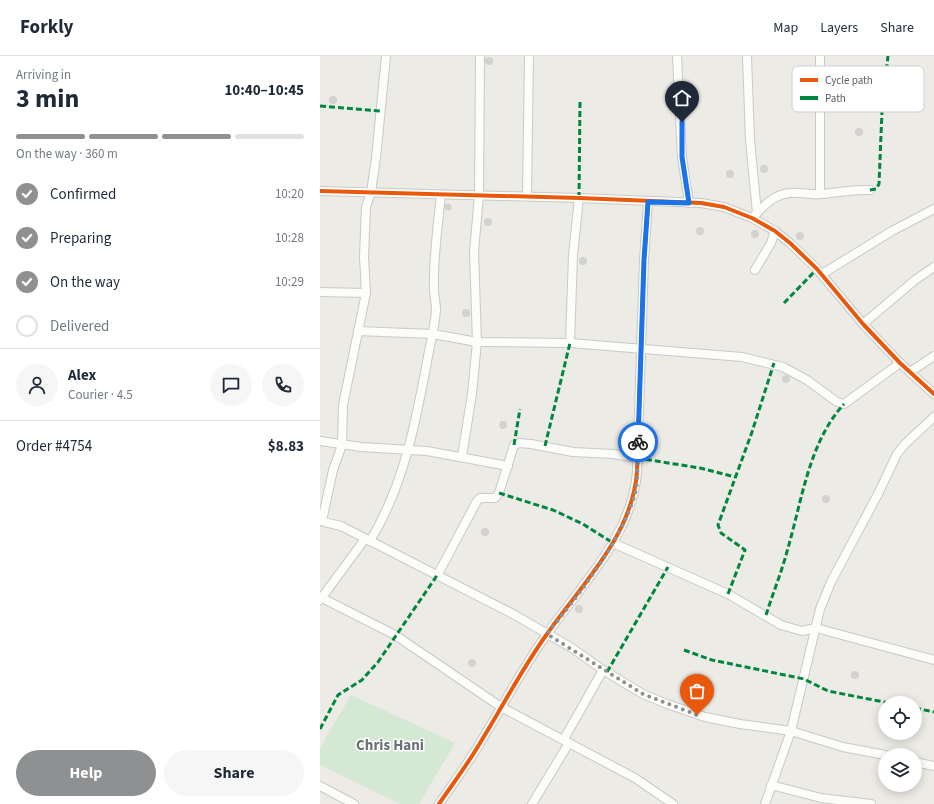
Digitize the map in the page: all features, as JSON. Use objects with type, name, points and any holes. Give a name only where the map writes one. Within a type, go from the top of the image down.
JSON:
[{"type":"street","points":[[386,56],[371,192],[366,207],[364,236],[366,293],[343,405],[342,446],[333,470],[321,521],[341,526],[438,574],[572,648],[603,670],[643,694],[690,712],[740,724],[791,731],[843,747],[878,754]]},
{"type":"street","points":[[462,456],[472,394],[477,342],[474,252],[479,195],[480,56]]},
{"type":"street","points":[[527,196],[529,56]]},
{"type":"street","points":[[677,56],[682,157],[689,203]]},
{"type":"street","points":[[747,56],[750,140],[755,215]]},
{"type":"street","points":[[820,112],[820,194]]},
{"type":"street","points":[[755,215],[764,204],[776,196],[787,192],[820,194],[859,189],[870,190]]},
{"type":"street","points":[[320,191],[527,196],[689,203],[724,207],[755,215],[775,231],[822,274],[863,324],[900,363],[934,394]]},
{"type":"street","points":[[441,195],[434,269],[436,308],[433,334],[409,450],[390,504],[367,540],[321,599],[395,635],[501,707],[635,778],[672,804]]},
{"type":"street","points":[[570,343],[573,255],[579,198]]},
{"type":"street","points":[[440,804],[483,738],[547,634],[580,591],[613,543],[629,511],[635,493],[642,349],[644,260],[648,202]]},
{"type":"street","points":[[822,274],[892,231],[934,209]]},
{"type":"street","points":[[754,270],[770,243],[775,231]]},
{"type":"street","points":[[863,324],[934,266]]},
{"type":"street","points":[[320,292],[366,293]]},
{"type":"street","points":[[358,331],[433,334],[477,342],[570,343],[720,354],[774,363],[807,380],[837,402],[844,404],[900,363]]},
{"type":"street","points":[[910,372],[934,356]]},
{"type":"street","points":[[765,804],[791,731],[820,609],[831,582],[878,494],[897,454],[905,444],[934,417]]},
{"type":"street","points":[[320,442],[342,446],[409,450],[462,456],[485,463],[508,466]]},
{"type":"street","points":[[438,574],[478,499],[497,496],[514,445],[519,443],[573,452],[613,454],[637,458]]},
{"type":"street","points":[[613,543],[728,594],[781,625],[802,631],[816,628],[934,660]]},
{"type":"street","points":[[532,804],[567,741],[603,670]]},
{"type":"street","points":[[922,763],[934,766]]},
{"type":"street","points":[[320,786],[351,803]]},
{"type":"street","points":[[771,786],[821,798],[872,804]]},
{"type":"green space","points":[[351,695],[455,743],[419,804],[400,804],[320,765],[320,748]]},
{"type":"building","points":[[489,57],[492,58],[492,64],[489,65],[486,64],[485,61],[486,58]]},
{"type":"building","points":[[333,96],[336,97],[336,103],[333,104],[330,103],[329,100],[330,97]]},
{"type":"building","points":[[859,128],[862,129],[862,135],[859,136],[856,135],[855,132],[856,129]]},
{"type":"building","points":[[764,165],[767,166],[767,172],[764,173],[761,172],[760,169],[761,166]]},
{"type":"building","points":[[730,170],[733,171],[733,177],[730,178],[727,177],[726,174],[727,171]]},
{"type":"building","points":[[448,203],[451,204],[451,210],[448,211],[445,210],[444,207],[445,204]]},
{"type":"building","points":[[488,218],[491,219],[491,225],[488,226],[485,225],[484,222],[485,219]]},
{"type":"building","points":[[700,227],[703,228],[703,234],[700,235],[697,234],[696,231],[697,228]]},
{"type":"building","points":[[755,230],[758,231],[758,237],[755,238],[752,237],[751,234],[752,231]]},
{"type":"building","points":[[800,232],[803,233],[803,239],[800,240],[797,239],[796,236],[797,233]]},
{"type":"building","points":[[583,257],[586,258],[586,264],[583,265],[580,264],[579,261],[580,258]]},
{"type":"building","points":[[466,309],[469,310],[469,316],[466,317],[463,316],[462,313],[463,310]]},
{"type":"building","points":[[786,375],[789,376],[789,382],[786,383],[783,382],[782,379],[783,376]]},
{"type":"building","points":[[503,421],[506,422],[506,428],[503,429],[500,428],[499,425],[500,422]]},
{"type":"building","points":[[826,495],[829,496],[829,502],[826,503],[823,502],[822,499],[823,496]]},
{"type":"building","points":[[485,528],[488,529],[488,535],[485,536],[482,535],[481,532],[482,529]]},
{"type":"building","points":[[579,605],[582,606],[582,612],[579,613],[576,612],[575,609],[576,606]]},
{"type":"building","points":[[472,659],[475,660],[475,666],[472,667],[469,666],[468,663],[469,660]]},
{"type":"building","points":[[855,671],[858,672],[858,678],[855,679],[852,678],[851,675],[852,672]]},
{"type":"marked path","points":[[887,66],[888,56]]},
{"type":"marked path","points":[[579,198],[580,101]]},
{"type":"marked path","points":[[320,106],[380,111]]},
{"type":"marked path","points":[[870,190],[876,189],[879,184],[882,112]]},
{"type":"marked path","points":[[784,303],[817,269]]},
{"type":"marked path","points":[[545,446],[570,343]]},
{"type":"marked path","points":[[728,594],[745,550],[721,533],[718,525],[752,432],[774,363]]},
{"type":"marked path","points":[[766,615],[786,557],[808,472],[822,436],[832,419],[844,404]]},
{"type":"marked path","points":[[514,445],[520,409]]},
{"type":"marked path","points":[[637,458],[700,468],[735,477]]},
{"type":"marked path","points":[[499,493],[553,510],[583,524],[613,543]]},
{"type":"marked path","points":[[607,672],[668,567]]},
{"type":"marked path","points":[[320,729],[338,695],[362,680],[378,662],[438,574]]},
{"type":"marked path","points":[[684,650],[712,660],[804,679],[828,691],[878,701]]},
{"type":"marked path","points":[[922,709],[934,712]]},
{"type":"cycle path","points":[[320,191],[579,198],[701,203],[724,207],[752,218],[775,231],[790,243],[817,269],[863,324],[900,363],[934,394]]},
{"type":"cycle path","points":[[439,804],[473,755],[538,647],[590,578],[616,538],[626,517],[633,495],[637,472],[644,260],[648,202]]},
{"type":"way so far","points":[[638,442],[635,493],[629,511],[613,543],[580,591],[547,634],[572,648],[603,670],[643,694],[697,715]]},
{"type":"district","name":"Chris Hani","points":[[390,745]]},
{"type":"route","points":[[638,442],[640,426],[644,260],[648,202],[689,203],[682,157],[682,122]]}]
